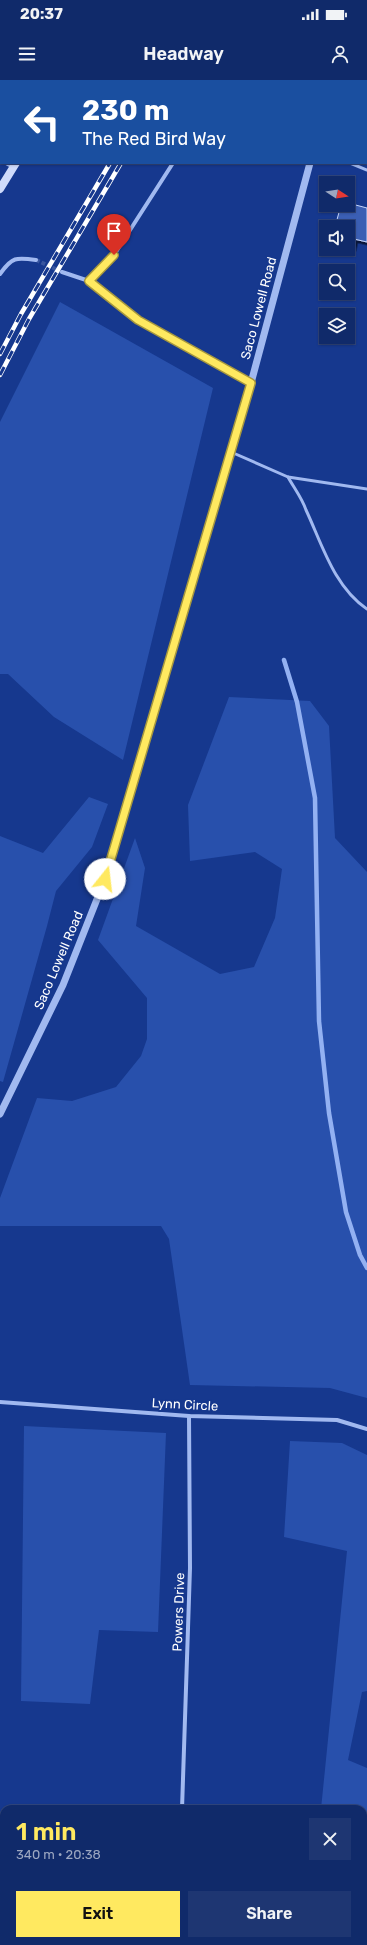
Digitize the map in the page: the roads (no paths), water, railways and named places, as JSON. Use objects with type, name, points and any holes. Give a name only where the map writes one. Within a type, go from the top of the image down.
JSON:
[{"type":"main road","points":[[0,189],[15,166]]},
{"type":"street","points":[[89,281],[114,255],[172,164]]},
{"type":"street","name":"Saco Lowell Road","points":[[0,1114],[63,985],[105,879],[251,383],[310,164]]},
{"type":"street","points":[[0,274],[9,261],[19,258],[36,260]]},
{"type":"street","points":[[62,272],[89,281],[138,320],[251,383]]},
{"type":"street","name":"Lynn Circle","points":[[0,1402],[189,1416],[337,1420],[367,1429]]},
{"type":"street","name":"Powers Drive","points":[[182,1805],[190,1568],[189,1416]]},
{"type":"lane","points":[[352,164],[367,170]]},
{"type":"lane","points":[[230,452],[288,477],[367,489]]},
{"type":"lane","points":[[288,477],[306,508],[327,558],[346,588],[367,609]]},
{"type":"waterway","points":[[284,660],[297,702],[315,798],[319,1021],[329,1113],[346,1212],[360,1255],[367,1268]]},
{"type":"tunnel","points":[[36,260],[62,272]]},
{"type":"railway","points":[[0,354],[21,314],[109,164]]},
{"type":"railway","points":[[0,375],[29,319],[120,164]]}]
